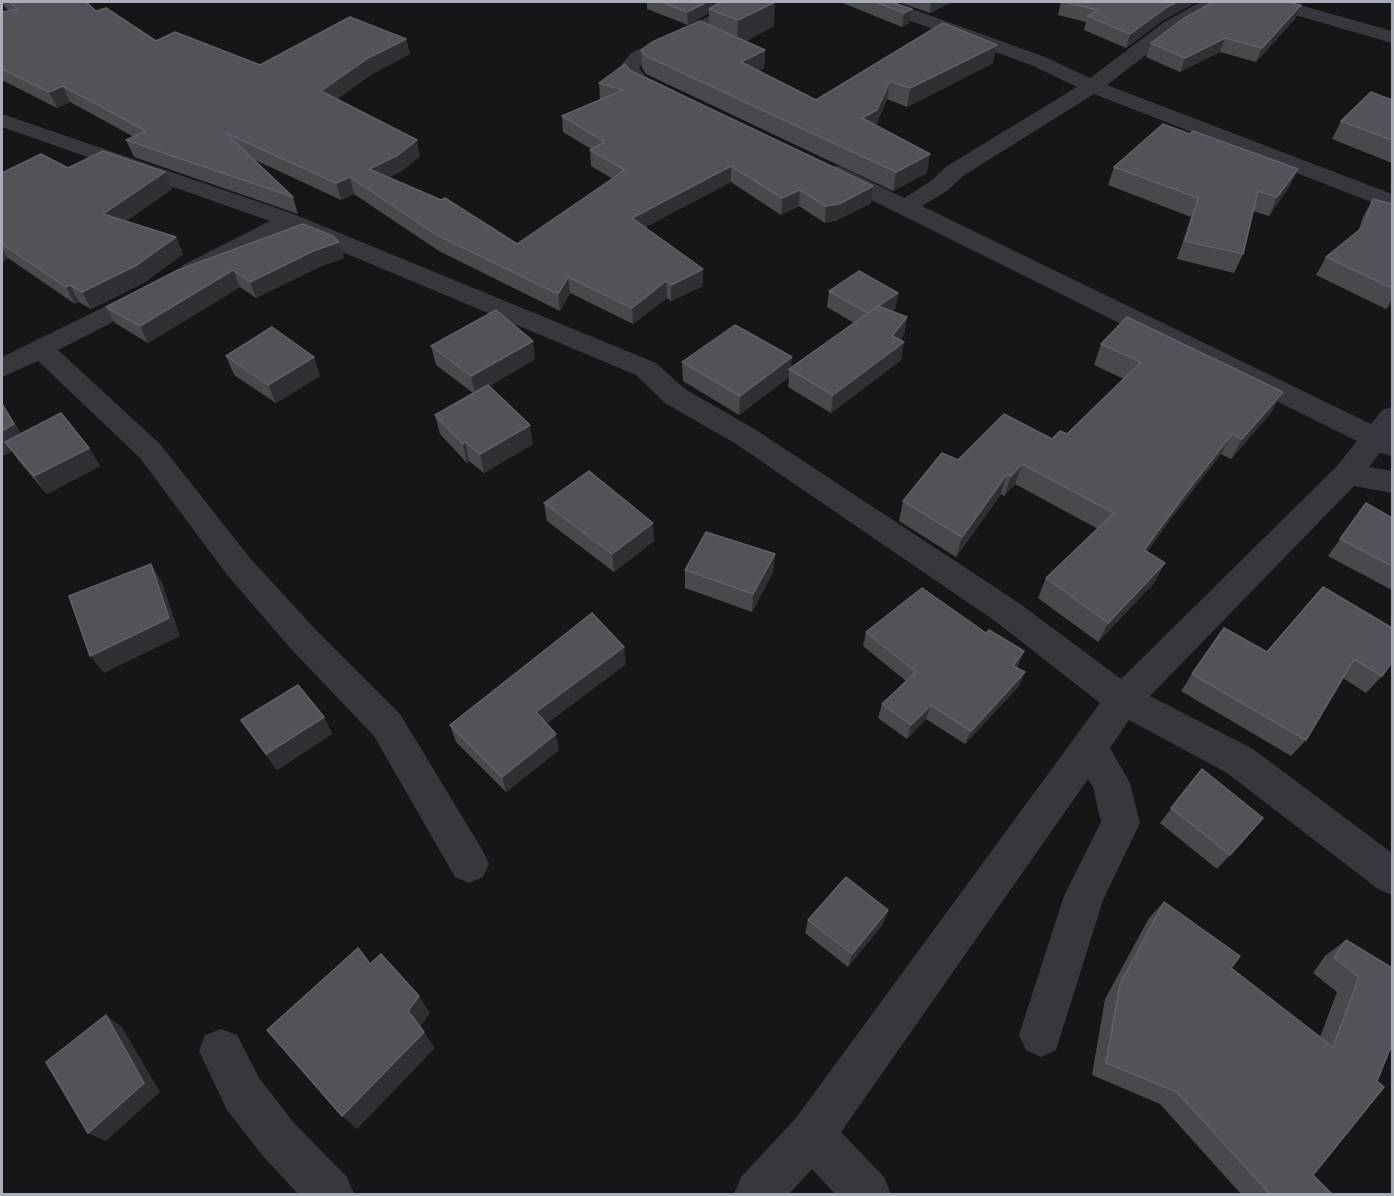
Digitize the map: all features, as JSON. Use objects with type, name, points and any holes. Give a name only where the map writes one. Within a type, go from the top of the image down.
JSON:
[{"type":"street","points":[[690,105],[638,80],[629,68],[639,57],[694,32],[747,2]]},
{"type":"street","points":[[877,2],[1038,61],[1092,86],[1392,202]]},
{"type":"street","points":[[905,207],[939,186],[955,171],[1092,86],[1170,27],[1212,2]]},
{"type":"street","points":[[1271,2],[1392,37]]},
{"type":"street","points":[[2,120],[289,221],[646,369],[675,396],[746,437],[1007,612],[1123,700],[1182,728],[1240,761],[1392,876]]},
{"type":"street","points":[[758,1194],[812,1134],[1123,700],[1387,433],[813,162]]},
{"type":"street","points":[[2,368],[289,221]]},
{"type":"street","points":[[40,348],[150,451],[239,567],[304,640],[387,725],[469,864]]},
{"type":"street","points":[[1348,474],[1392,482]]},
{"type":"street","points":[[1041,1035],[1084,896],[1121,823],[1111,783],[1089,747]]},
{"type":"street","points":[[221,1051],[243,1094],[278,1139],[330,1194]]},
{"type":"street","points":[[812,1134],[867,1194]]},
{"type":"building","points":[[9,2],[86,2],[96,11],[106,8],[156,41],[175,32],[260,65],[350,17],[406,39],[368,58],[321,91],[417,140],[398,155],[369,169],[441,200],[445,198],[517,244],[625,170],[590,150],[605,142],[562,116],[623,90],[599,83],[625,64],[629,70],[873,186],[839,204],[826,206],[800,190],[782,198],[731,166],[632,218],[703,269],[671,285],[666,281],[632,308],[568,277],[558,294],[435,234],[350,177],[336,183],[226,133],[293,197],[126,140],[146,131],[63,86],[49,92],[2,69],[2,12],[18,9]]},
{"type":"building","points":[[662,2],[707,2],[687,12]]},
{"type":"building","points":[[721,2],[775,2],[738,20],[709,9]]},
{"type":"building","points":[[876,2],[891,2],[912,9],[904,13]]},
{"type":"building","points":[[1064,2],[1177,2],[1130,34],[1088,16],[1098,10]]},
{"type":"building","points":[[1213,2],[1286,2],[1301,5],[1262,48],[1225,38],[1185,58],[1151,43],[1183,19]]},
{"type":"building","points":[[700,21],[765,50],[741,62],[816,100],[943,23],[997,45],[910,88],[890,81],[877,110],[862,118],[930,154],[896,172],[646,56],[641,50],[652,42]]},
{"type":"building","points":[[1371,92],[1392,100],[1392,140],[1341,121]]},
{"type":"building","points":[[1163,124],[1190,134],[1193,131],[1298,169],[1277,197],[1258,191],[1243,254],[1185,241],[1198,198],[1114,167]]},
{"type":"building","points":[[103,151],[165,172],[103,214],[176,237],[137,265],[82,292],[70,285],[66,287],[2,244],[2,173],[41,154],[68,168]]},
{"type":"building","points":[[1373,199],[1392,204],[1392,288],[1326,257],[1363,227]]},
{"type":"building","points":[[303,224],[333,236],[339,242],[313,251],[250,282],[233,270],[140,326],[106,307],[178,270]]},
{"type":"building","points":[[859,271],[898,293],[868,313],[829,291]]},
{"type":"building","points":[[878,306],[907,317],[892,336],[904,342],[833,395],[789,369]]},
{"type":"building","points":[[496,310],[533,341],[471,376],[431,346]]},
{"type":"building","points":[[1127,317],[1283,392],[1242,439],[1232,434],[1183,497],[1144,550],[1165,563],[1108,623],[1046,578],[1114,513],[1022,464],[1011,476],[1007,474],[962,537],[903,501],[942,453],[958,460],[1004,414],[1052,439],[1060,431],[1067,434],[1141,362],[1101,344]]},
{"type":"building","points":[[735,325],[792,357],[740,396],[682,362]]},
{"type":"building","points":[[272,327],[314,357],[268,385],[226,356]]},
{"type":"building","points":[[488,385],[530,425],[480,454],[465,442],[463,444],[435,415]]},
{"type":"building","points":[[2,404],[14,424],[2,431]]},
{"type":"building","points":[[61,413],[89,448],[34,476],[5,442]]},
{"type":"building","points":[[589,471],[653,523],[612,554],[544,503]]},
{"type":"building","points":[[1366,503],[1392,518],[1392,566],[1340,539]]},
{"type":"building","points":[[706,532],[775,554],[753,594],[685,570]]},
{"type":"building","points":[[151,564],[169,618],[90,656],[69,596]]},
{"type":"building","points":[[1323,587],[1392,628],[1392,662],[1382,676],[1354,659],[1306,740],[1192,674],[1224,628],[1267,652]]},
{"type":"building","points":[[922,588],[986,633],[989,630],[1024,651],[1013,666],[1025,672],[971,731],[931,705],[911,725],[882,704],[916,672],[866,632]]},
{"type":"building","points":[[592,613],[624,647],[536,712],[556,734],[502,777],[450,725]]},
{"type":"building","points":[[298,685],[324,717],[266,754],[241,720]]},
{"type":"building","points":[[1202,769],[1263,818],[1230,855],[1171,808]]},
{"type":"building","points":[[846,877],[888,910],[852,954],[808,920]]},
{"type":"building","points":[[1164,902],[1240,956],[1231,968],[1333,1047],[1359,977],[1334,958],[1346,940],[1392,968],[1392,1044],[1377,1081],[1384,1087],[1313,1175],[1332,1194],[1270,1194],[1177,1092],[1106,1063],[1120,984]]},
{"type":"building","points":[[358,948],[370,964],[381,954],[419,996],[408,1011],[424,1032],[342,1116],[267,1030]]},
{"type":"building","points":[[106,1015],[144,1083],[88,1133],[46,1062]]}]
